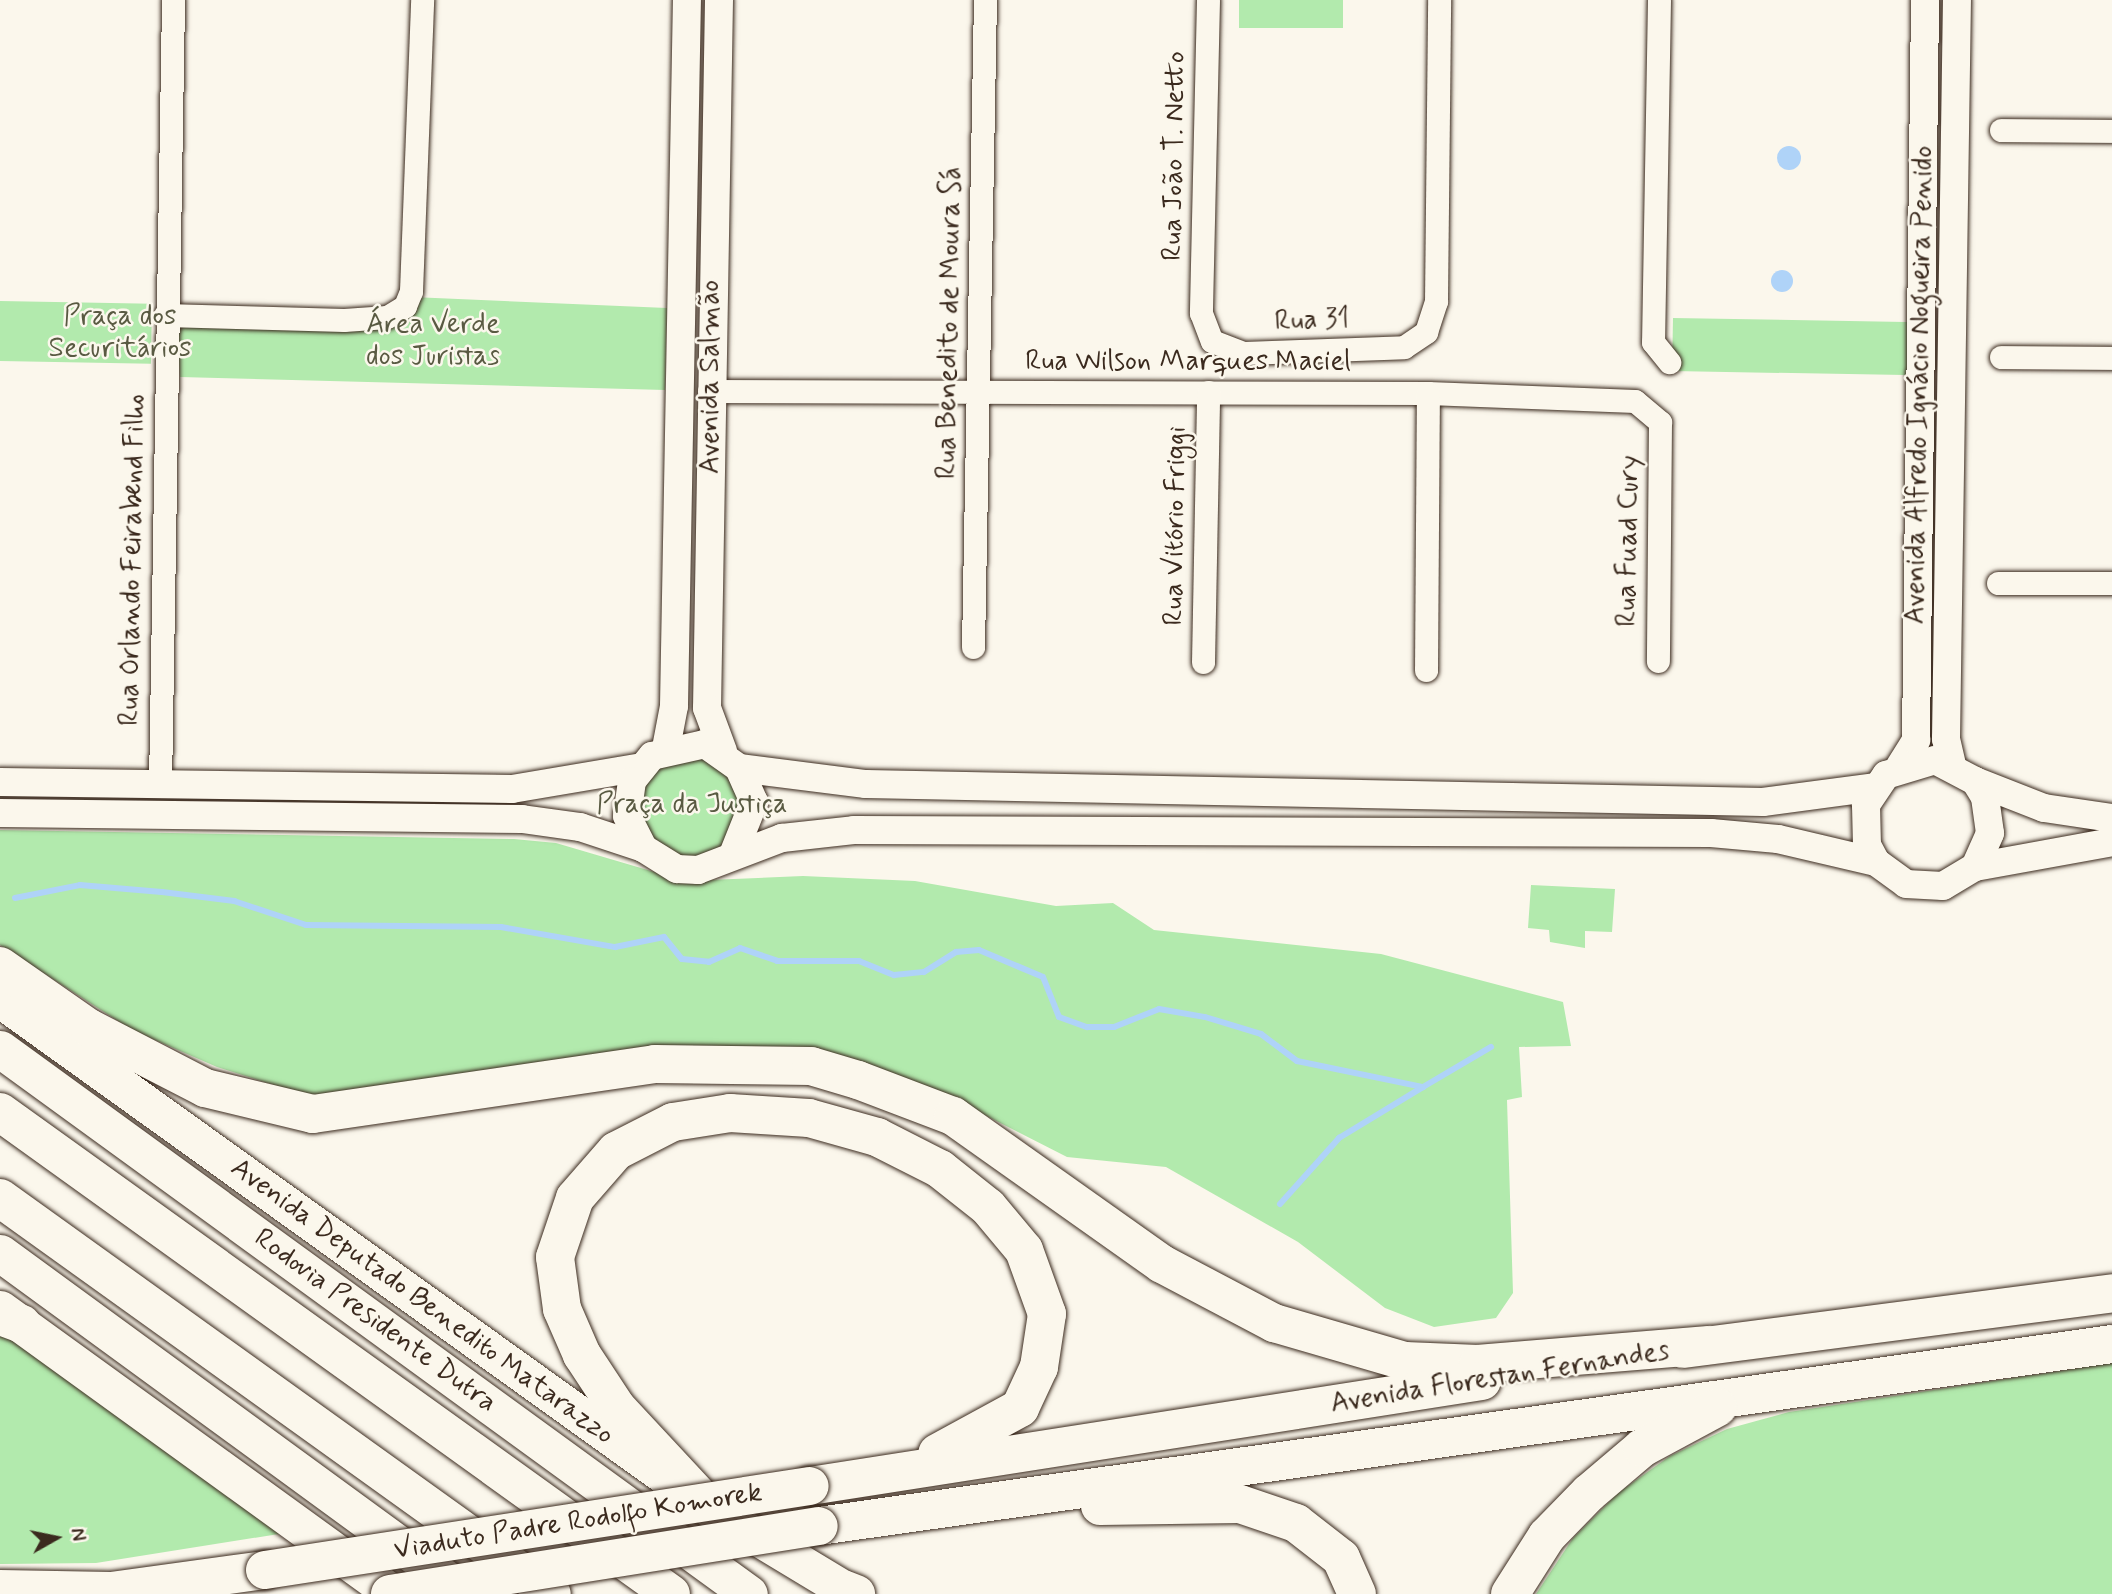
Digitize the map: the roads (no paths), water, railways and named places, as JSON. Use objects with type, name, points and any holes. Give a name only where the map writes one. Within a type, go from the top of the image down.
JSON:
[{"type":"highway","points":[[0,966],[89,1028],[205,1088],[313,1114],[655,1064],[736,1061],[835,1073],[953,1116],[1162,1264],[1274,1323],[1405,1360],[1478,1364],[1708,1345]]},
{"type":"highway","name":"Rodovia Presidente Dutra","points":[[0,1112],[671,1594]]},
{"type":"highway","points":[[711,1509],[618,1408],[582,1355],[562,1309],[555,1257],[575,1198],[616,1151],[673,1122],[730,1113],[796,1117],[877,1137],[940,1169],[988,1207],[1024,1250],[1047,1314],[1039,1367],[1020,1408],[983,1433],[890,1473]]},
{"type":"highway","points":[[0,1198],[552,1594]]},
{"type":"highway","name":"Avenida Florestan Fernandes","points":[[890,1473],[1708,1345],[2112,1293]]},
{"type":"highway","name":"Avenida Florestan Fernandes","points":[[902,1513],[2112,1344]]},
{"type":"highway","points":[[1510,1594],[1547,1536],[1642,1448],[1757,1392]]},
{"type":"highway","name":"Viaduto Padre Rodolfo Komorek","points":[[0,1588],[99,1592],[265,1570],[890,1473]]},
{"type":"highway","points":[[902,1513],[1240,1504],[1296,1523],[1341,1558],[1357,1594]]},
{"type":"highway","name":"Viaduto Padre Rodolfo Komorek","points":[[391,1594],[902,1513]]},
{"type":"main road","name":"Avenida Deputado Benedito Matarazzo","points":[[0,999],[711,1509],[851,1593]]},
{"type":"main road","name":"Rodovia Presidente Dutra","points":[[0,1049],[749,1594]]},
{"type":"main road","points":[[0,1252],[467,1594]]},
{"type":"main road","points":[[7,1316],[391,1594]]},
{"type":"street","name":"Rua Orlando Feirabend Filho","points":[[160,786],[165,315],[173,0]]},
{"type":"street","points":[[165,315],[344,320],[387,317],[405,306],[411,291],[422,0]]},
{"type":"street","name":"Avenida Salmão","points":[[666,748],[674,706],[687,0]]},
{"type":"street","name":"Avenida Salmão","points":[[719,0],[710,326],[707,708],[731,760]]},
{"type":"street","name":"Rua Benedito de Moura Sá","points":[[973,647],[981,390],[985,0]]},
{"type":"street","name":"Rua João T. Netto","points":[[1201,313],[1208,0]]},
{"type":"street","name":"Rua 31","points":[[1201,313],[1212,341],[1244,353],[1404,347],[1418,342],[1433,318],[1439,0]]},
{"type":"street","points":[[1659,0],[1653,342],[1670,362]]},
{"type":"street","points":[[1925,0],[1939,12],[1956,0]]},
{"type":"street","name":"Avenida Alfredo Ignácio Nogueira Penido","points":[[1900,766],[1916,740],[1925,0]]},
{"type":"street","name":"Avenida Alfredo Ignácio Nogueira Penido","points":[[1952,765],[1946,739],[1956,0]]},
{"type":"street","points":[[1923,47],[1941,40],[1955,50]]},
{"type":"street","points":[[2001,130],[2112,131]]},
{"type":"street","points":[[681,309],[710,326]]},
{"type":"street","points":[[2001,358],[2112,358]]},
{"type":"street","name":"Rua Wilson Marques Maciel","points":[[709,391],[1428,393],[1635,401],[1660,422]]},
{"type":"street","name":"Rua Vitório Friggi","points":[[1203,662],[1208,392]]},
{"type":"street","points":[[1426,670],[1428,393]]},
{"type":"street","name":"Rua Fuad Cury","points":[[1658,661],[1660,422]]},
{"type":"street","points":[[1998,583],[2112,583]]},
{"type":"street","points":[[642,848],[630,825],[627,799],[642,768],[666,748],[705,744],[731,760],[866,784],[1763,802],[1875,787],[1900,766],[1917,760],[1952,765],[1975,781],[2044,808],[2112,818]]},
{"type":"street","points":[[731,760],[754,802],[734,852]]},
{"type":"street","points":[[0,782],[512,789],[642,768]]},
{"type":"street","points":[[1875,787],[1863,825],[1876,862],[1889,875],[1924,888],[1960,879],[1975,867],[1990,834],[1985,797],[1975,781]]},
{"type":"street","points":[[0,813],[522,819],[580,827],[642,848],[677,869],[698,870],[734,852],[814,831],[1635,831],[1778,839],[1876,862]]},
{"type":"street","points":[[1975,867],[2112,842]]},
{"type":"water","points":[[1789,146],[1797,150],[1801,158],[1797,166],[1789,170],[1781,166],[1777,158],[1781,150]]},
{"type":"water","points":[[1782,270],[1792,277],[1793,281],[1786,291],[1782,292],[1772,285],[1771,281],[1778,271]]},
{"type":"waterway","points":[[15,898],[80,885],[162,892],[234,901],[306,925],[501,927],[615,947],[664,937],[682,959],[709,962],[740,948],[777,961],[859,961],[894,975],[924,972],[956,952],[979,950],[1043,977],[1059,1017],[1087,1027],[1114,1027],[1159,1009],[1205,1017],[1261,1034],[1297,1061],[1423,1087],[1491,1047]]},
{"type":"waterway","points":[[1280,1204],[1339,1138],[1423,1087]]},
{"type":"park label","name":"Praça dos Securitários","points":[[120,333]]},
{"type":"park label","name":"Área Verde dos Juristas","points":[[433,341]]},
{"type":"park label","name":"Praça da Justiça","points":[[692,805]]}]
